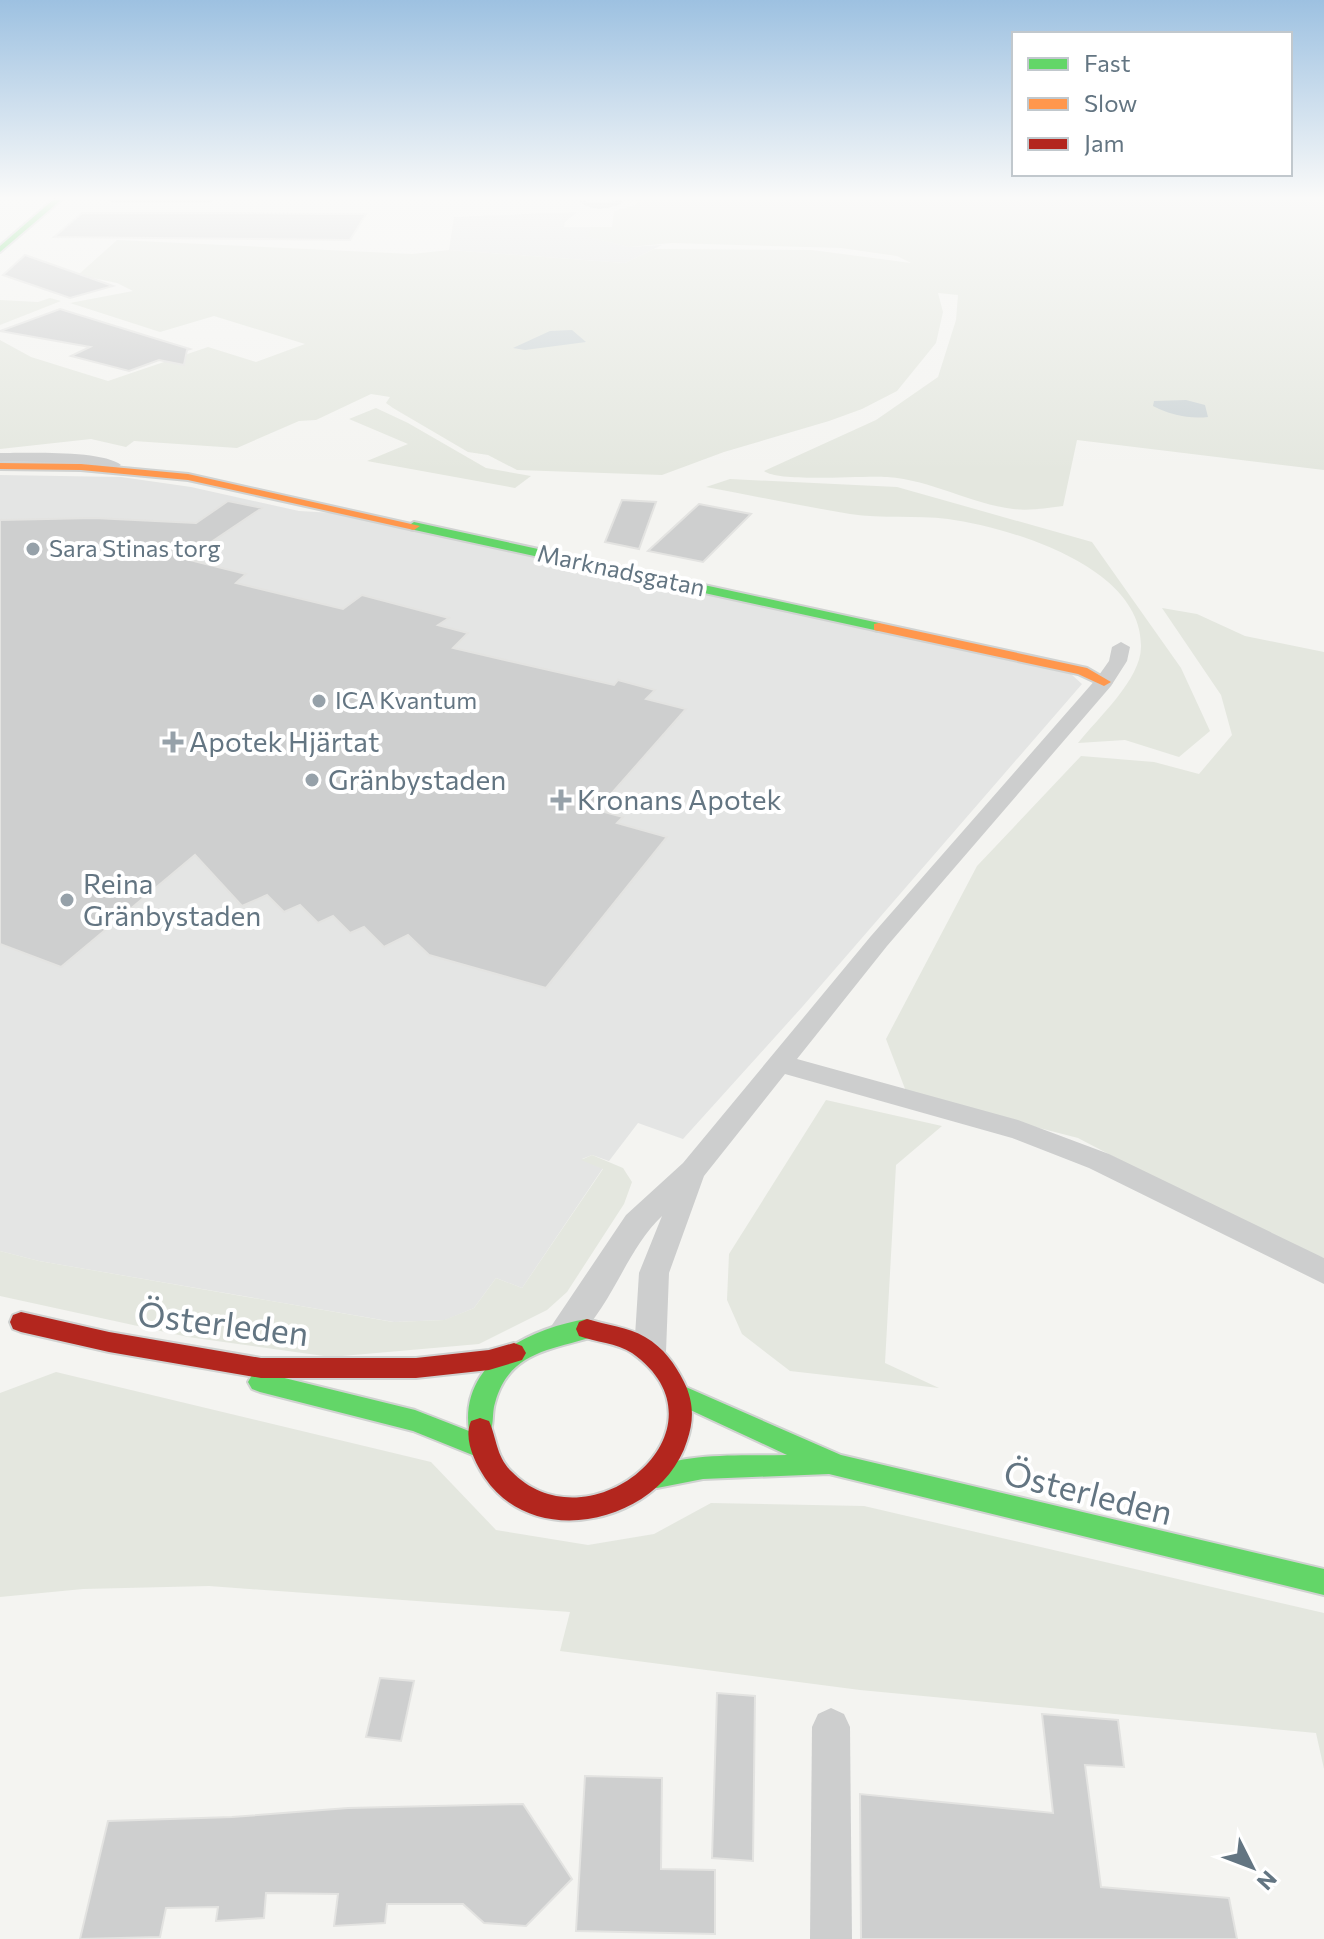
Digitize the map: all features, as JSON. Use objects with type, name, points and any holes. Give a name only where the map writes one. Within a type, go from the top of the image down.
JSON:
[{"type":"main road","name":"Marknadsgatan","points":[[0,466],[135,470],[188,477],[1052,664],[1082,671],[1104,682]]},
{"type":"main road","name":"Österleden","points":[[0,1317],[109,1342],[261,1368],[416,1368],[489,1360],[514,1353]]},
{"type":"main road","name":"Österleden","points":[[21,1322],[415,1421],[480,1447]]},
{"type":"main road","points":[[563,1331],[610,1332],[650,1352],[663,1364],[679,1394],[682,1415],[680,1437],[671,1458],[657,1477],[639,1492],[593,1510],[544,1507],[522,1497],[503,1483],[489,1466],[480,1447],[477,1421],[482,1395],[494,1372],[514,1353],[537,1339],[563,1331]]},
{"type":"main road","name":"Österleden","points":[[679,1394],[838,1466],[1324,1582]]},
{"type":"main road","name":"Österleden","points":[[657,1477],[703,1468],[757,1464],[838,1466]]},
{"type":"street","name":"Marknadsgatan","points":[[0,457],[77,459],[135,470]]},
{"type":"street","points":[[563,1331],[582,1309],[636,1223],[693,1170],[879,941],[1104,682],[1118,661],[1121,647]]},
{"type":"street","points":[[781,1064],[1031,1135],[1099,1161],[1324,1272]]},
{"type":"street","points":[[650,1352],[654,1273],[693,1170]]},
{"type":"street","points":[[831,1727],[831,1939]]},
{"type":"shaded area","points":[[1324,290],[1324,470],[1077,440],[1063,506],[1025,510],[997,506],[904,479],[786,477],[764,471],[876,420],[938,377],[956,320],[958,295],[938,293],[943,312],[936,343],[897,391],[829,421],[724,452],[662,475],[517,470],[488,455],[468,452],[393,408],[386,403],[390,397],[371,394],[316,420],[299,421],[237,448],[134,441],[126,447],[91,439],[0,449],[0,340],[31,357],[108,381],[208,347],[256,362],[305,344],[214,316],[160,332],[70,303],[133,291]]},
{"type":"shaded area","points":[[50,298],[61,301],[0,325],[0,300],[38,302]]},
{"type":"shaded area","points":[[572,330],[586,342],[525,350],[513,348],[550,331]]},
{"type":"shaded area","points":[[1186,400],[1205,405],[1208,417],[1180,416],[1153,406],[1154,401]]},
{"type":"shaded area","points":[[376,408],[486,468],[531,476],[515,488],[367,461],[408,444],[349,419]]},
{"type":"shaded area","points":[[0,475],[121,477],[191,487],[299,511],[334,513],[1071,674],[1082,684],[803,1006],[683,1139],[638,1123],[609,1161],[592,1155],[582,1159],[603,1168],[522,1288],[496,1278],[474,1308],[445,1320],[394,1322],[39,1261],[0,1251]]},
{"type":"shaded area","points":[[730,479],[897,487],[1092,542],[1181,668],[1210,731],[1179,757],[1125,740],[1078,743],[1126,685],[1134,672],[1141,647],[1136,619],[1121,595],[1098,574],[1069,556],[1038,542],[975,524],[936,518],[850,514],[706,487]]},
{"type":"shaded area","points":[[1162,608],[1197,614],[1245,636],[1324,652],[1324,1258],[1269,1238],[1078,1138],[907,1094],[886,1039],[977,866],[1081,756],[1154,762],[1199,774],[1232,735],[1221,695]]},
{"type":"shaded area","points":[[826,1100],[942,1126],[896,1165],[885,1363],[939,1388],[790,1371],[742,1334],[727,1300],[729,1254]]},
{"type":"shaded area","points":[[592,1155],[623,1168],[632,1182],[624,1204],[567,1292],[547,1310],[479,1344],[331,1357],[188,1337],[0,1296],[0,1251],[39,1261],[393,1322],[444,1320],[474,1308],[496,1278],[522,1288],[603,1169],[581,1160]]},
{"type":"shaded area","points":[[56,1372],[431,1462],[496,1530],[588,1545],[654,1534],[711,1503],[864,1506],[1324,1613],[1324,1769],[1316,1733],[860,1690],[560,1651],[570,1612],[209,1586],[83,1589],[0,1597],[0,1393]]},
{"type":"building","points":[[48,290],[97,290],[70,298]]},
{"type":"building","points":[[60,309],[190,349],[187,350],[184,365],[159,360],[129,371],[71,356],[90,347],[0,331]]},
{"type":"building","points":[[622,500],[656,502],[639,549],[605,542]]},
{"type":"building","name":"Gränbystaden","points":[[228,501],[262,508],[186,559],[246,574],[236,583],[343,609],[362,595],[449,618],[438,625],[468,633],[453,648],[614,685],[618,680],[655,690],[646,699],[686,709],[597,810],[623,817],[617,823],[667,837],[546,988],[429,955],[408,935],[384,947],[364,927],[350,933],[333,916],[318,923],[300,905],[284,912],[267,895],[242,906],[195,855],[61,967],[0,944],[0,520],[94,518],[196,523]]},
{"type":"building","points":[[699,504],[751,514],[703,562],[648,551]]},
{"type":"building","points":[[380,1678],[414,1681],[401,1741],[366,1737]]},
{"type":"building","points":[[717,1693],[755,1696],[753,1861],[712,1858]]},
{"type":"building","points":[[1042,1714],[1118,1720],[1124,1767],[1085,1765],[1101,1887],[1229,1898],[1237,1939],[861,1939],[860,1794],[1053,1813]]},
{"type":"building","points":[[585,1776],[662,1778],[661,1869],[715,1870],[715,1934],[576,1931]]},
{"type":"building","points":[[523,1804],[572,1879],[526,1926],[484,1923],[463,1904],[387,1904],[385,1923],[334,1926],[338,1894],[266,1893],[264,1918],[216,1921],[218,1907],[166,1908],[160,1937],[80,1939],[108,1821],[232,1817],[348,1808]]},
{"type":"traffic: fast","points":[[414,526],[879,627]]},
{"type":"traffic: fast","points":[[480,1429],[481,1407],[487,1388],[511,1357],[547,1338],[587,1329]]},
{"type":"traffic: fast","points":[[260,1382],[415,1421],[480,1447]]},
{"type":"traffic: fast","points":[[679,1394],[838,1466],[1324,1582]]},
{"type":"traffic: fast","points":[[657,1477],[703,1468],[822,1465]]},
{"type":"traffic: slow","points":[[0,466],[81,467],[188,477],[414,526]]},
{"type":"traffic: slow","points":[[879,627],[1082,671],[1104,682]]},
{"type":"traffic: jam","points":[[21,1322],[109,1342],[261,1368],[416,1368],[489,1360],[514,1353]]},
{"type":"traffic: jam","points":[[480,1429],[485,1453],[498,1475],[516,1492],[543,1504],[566,1508],[600,1506],[630,1495],[654,1476],[672,1452],[680,1424],[679,1396],[666,1369],[640,1346],[587,1329]]},
{"type":"place","name":"Sara Stinas torg","points":[[33,549]]},
{"type":"place","name":"ICA Kvantum","points":[[319,701]]},
{"type":"place","name":"Apotek Hjärtat","points":[[173,742]]},
{"type":"place","name":"Gränbystaden","points":[[312,780]]},
{"type":"place","name":"Kronans Apotek","points":[[561,800]]},
{"type":"place","name":"Reina Gränbystaden","points":[[67,900]]}]
